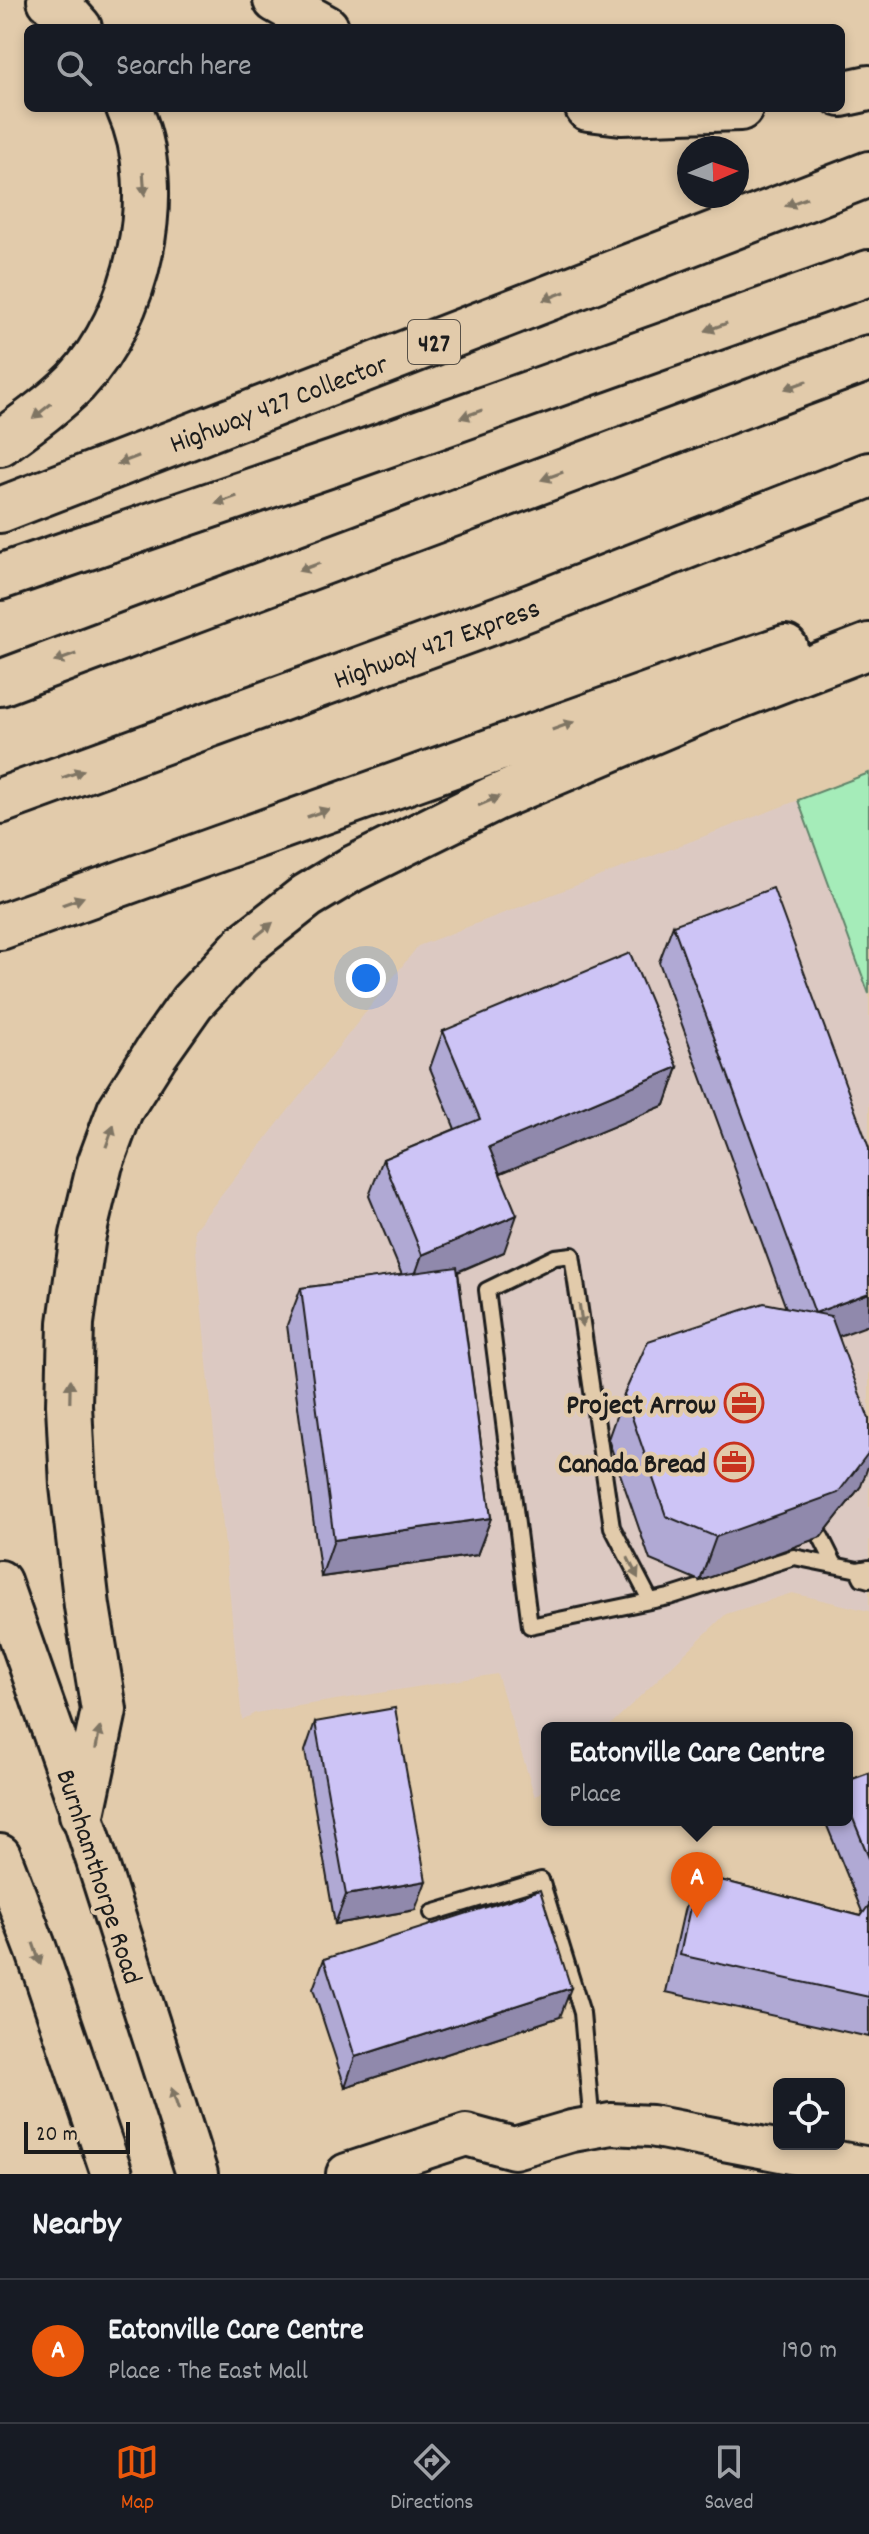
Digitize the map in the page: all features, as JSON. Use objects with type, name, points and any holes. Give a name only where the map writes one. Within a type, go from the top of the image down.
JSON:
[{"type":"highway","points":[[50,0],[75,24]]},
{"type":"highway","points":[[276,0],[319,24]]},
{"type":"highway","points":[[845,93],[869,88]]},
{"type":"highway","points":[[0,443],[77,380],[104,343],[135,277],[144,231],[145,193],[141,150],[130,112]]},
{"type":"highway","name":"Highway 427 Collector","points":[[0,510],[869,174]]},
{"type":"highway","points":[[0,577],[337,462],[869,273]]},
{"type":"highway","points":[[0,683],[869,358]]},
{"type":"highway","name":"Highway 427 Express","points":[[0,801],[510,615],[869,475]]},
{"type":"highway","points":[[510,615],[869,501]]},
{"type":"highway","points":[[0,927],[681,683],[869,621]]},
{"type":"highway","points":[[82,1814],[104,1710],[87,1606],[73,1486],[69,1405],[71,1323],[81,1248],[100,1164],[120,1110],[156,1053],[192,1002],[246,944],[307,896],[352,869],[507,793],[700,711],[869,646]]},
{"type":"main road","name":"Burnhamthorpe Road","points":[[0,1581],[82,1814],[197,2174]]},
{"type":"main road","points":[[0,1855],[36,1949],[112,2174]]},
{"type":"main road","points":[[347,2174],[466,2135],[503,2161],[592,2126],[651,2126],[869,2168]]},
{"type":"lane","points":[[650,1600],[612,1527],[572,1255],[555,1257],[487,1290],[530,1626],[669,1597],[794,1557],[865,1573]]},
{"type":"lane","points":[[821,1537],[835,1565]]},
{"type":"lane","points":[[432,1913],[541,1880],[582,2013],[592,2126]]},
{"type":"shaded area","points":[[869,773],[869,1611],[792,1593],[726,1614],[613,1722],[541,1722],[541,1792],[535,1797],[497,1674],[255,1713],[242,1720],[194,1230],[418,946]]},
{"type":"green space","points":[[869,773],[869,994],[798,800]]},
{"type":"building","points":[[773,888],[869,1148],[869,1293],[815,1313],[673,925]]},
{"type":"building","points":[[630,953],[678,1067],[489,1147],[517,1215],[422,1255],[383,1159],[480,1119],[443,1031]]},
{"type":"building","points":[[457,1267],[491,1518],[334,1540],[301,1288]]},
{"type":"building","name":"Canada Bread","points":[[764,1303],[831,1316],[869,1419],[869,1452],[838,1493],[716,1537],[666,1516],[624,1394],[648,1341]]},
{"type":"building","points":[[395,1708],[426,1881],[346,1895],[315,1722]]},
{"type":"building","points":[[869,1773],[869,1858],[853,1819],[853,1779]]},
{"type":"building","points":[[697,1874],[861,1916],[869,1905],[869,1997],[680,1955]]},
{"type":"building","points":[[540,1890],[571,1988],[355,2057],[324,1959]]},
{"type":"place","name":"Project Arrow","points":[[744,1403]]},
{"type":"place","name":"Canada Bread","points":[[734,1462]]},
{"type":"place","name":"Eatonville Care Centre","points":[[697,1918]]}]
